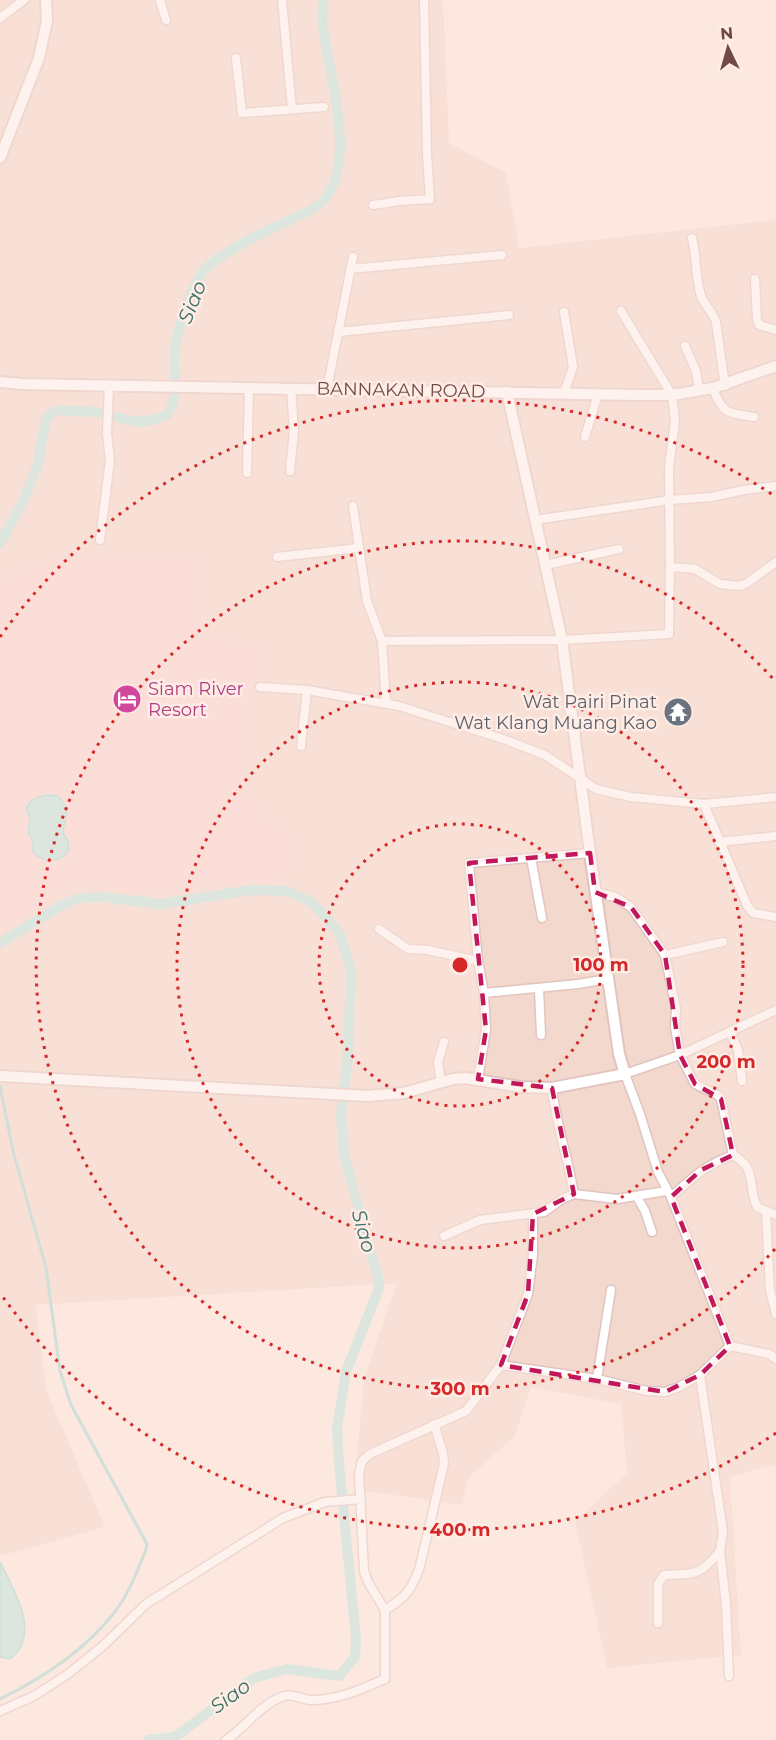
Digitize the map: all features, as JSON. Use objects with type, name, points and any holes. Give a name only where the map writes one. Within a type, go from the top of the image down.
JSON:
[{"type":"street","points":[[0,18],[24,0]]},
{"type":"street","points":[[1,153],[39,58],[47,21],[46,0]]},
{"type":"street","points":[[160,0],[166,20]]},
{"type":"street","points":[[282,0],[292,109]]},
{"type":"street","points":[[373,205],[430,199],[424,0]]},
{"type":"street","points":[[236,58],[242,113],[324,107]]},
{"type":"street","points":[[692,238],[702,299],[713,313],[716,322],[724,386]]},
{"type":"street","points":[[350,269],[502,255]]},
{"type":"street","points":[[327,389],[353,257]]},
{"type":"street","points":[[755,279],[759,325],[776,330]]},
{"type":"street","points":[[382,641],[562,640],[669,634],[669,468],[675,421],[672,394],[621,311]]},
{"type":"street","points":[[564,312],[573,367],[564,393]]},
{"type":"street","points":[[338,332],[509,315]]},
{"type":"street","points":[[685,346],[696,371],[699,390]]},
{"type":"street","name":"BANNAKAN ROAD","points":[[0,382],[672,394],[724,386],[776,366]]},
{"type":"street","name":"BANNAKAN ROAD","points":[[0,388],[21,384]]},
{"type":"street","points":[[100,540],[110,460],[107,433],[109,385]]},
{"type":"street","points":[[247,473],[249,388]]},
{"type":"street","points":[[290,471],[294,430],[291,388]]},
{"type":"street","points":[[713,388],[718,403],[724,410],[733,414],[754,417]]},
{"type":"street","points":[[507,392],[562,640],[619,1054],[658,1172],[730,1346]]},
{"type":"street","points":[[585,437],[598,394]]},
{"type":"street","points":[[535,520],[670,500],[711,497],[776,486]]},
{"type":"street","points":[[353,506],[367,601],[382,641],[387,703]]},
{"type":"street","points":[[277,557],[359,548]]},
{"type":"street","points":[[546,566],[619,549]]},
{"type":"street","points":[[670,567],[695,569],[720,584],[740,586],[776,562]]},
{"type":"street","points":[[260,687],[307,690],[387,703],[504,739],[545,755],[596,789],[631,797],[704,804],[776,797]]},
{"type":"street","points":[[301,746],[307,690]]},
{"type":"street","points":[[704,804],[747,905],[753,913],[776,917]]},
{"type":"street","points":[[719,842],[776,836]]},
{"type":"street","points":[[478,1079],[486,1030],[469,863],[590,853]]},
{"type":"street","points":[[531,858],[542,918]]},
{"type":"street","points":[[595,892],[615,897],[631,907],[665,955],[676,1008],[675,1027],[680,1055],[695,1084],[718,1095],[722,1100],[733,1155],[747,1166],[757,1207],[776,1215]]},
{"type":"street","points":[[379,929],[408,949],[428,950],[478,961]]},
{"type":"street","points":[[665,955],[723,942]]},
{"type":"street","points":[[484,993],[608,979]]},
{"type":"street","points":[[539,988],[541,1035]]},
{"type":"street","points":[[5,1076],[368,1096],[404,1093],[465,1078],[521,1087],[552,1088],[625,1074],[680,1055],[776,1010]]},
{"type":"street","points":[[730,1032],[738,1050],[742,1081]]},
{"type":"street","points":[[441,1083],[438,1062],[444,1042]]},
{"type":"street","points":[[552,1088],[555,1115],[564,1142],[574,1194]]},
{"type":"street","points":[[444,1236],[480,1220],[544,1212],[562,1199],[574,1194],[617,1199],[669,1194],[712,1163],[733,1155]]},
{"type":"street","points":[[637,1197],[645,1210],[652,1232]]},
{"type":"street","points":[[766,1212],[770,1290],[776,1314]]},
{"type":"street","points":[[226,1740],[259,1710],[283,1696],[299,1696],[311,1701],[350,1694],[385,1679],[385,1610],[364,1571],[359,1499],[359,1474],[362,1461],[370,1454],[466,1411],[501,1365],[528,1294],[533,1255],[533,1214]]},
{"type":"street","points":[[597,1379],[611,1290]]},
{"type":"street","points":[[730,1346],[774,1354]]},
{"type":"street","points":[[501,1365],[597,1379],[656,1392],[679,1387],[700,1375],[730,1346]]},
{"type":"street","points":[[700,1375],[723,1532],[720,1551],[726,1604],[729,1676]]},
{"type":"street","points":[[385,1610],[405,1598],[415,1582],[420,1566],[444,1464],[434,1424]]},
{"type":"street","points":[[0,1711],[34,1696],[68,1674],[104,1645],[146,1604],[283,1518],[325,1502],[359,1499]]},
{"type":"street","points":[[658,1623],[658,1584],[664,1575],[693,1574],[702,1570],[720,1551]]},
{"type":"highlighted area","points":[[590,853],[595,892],[631,907],[665,955],[680,1055],[695,1084],[721,1099],[733,1155],[701,1170],[671,1197],[730,1346],[700,1375],[665,1392],[501,1365],[528,1294],[533,1214],[574,1194],[552,1088],[478,1079],[486,1030],[469,863]]},
{"type":"shaded area","points":[[0,0],[443,0],[449,143],[506,173],[519,248],[776,220],[776,1467],[772,1465],[730,1477],[741,1655],[607,1668],[575,1521],[627,1473],[621,1404],[531,1387],[515,1436],[469,1477],[461,1505],[354,1489],[364,1379],[397,1283],[36,1305],[46,1390],[105,1527],[0,1556]]},
{"type":"shaded area","name":"Siam River Resort","points":[[199,557],[199,635],[268,646],[239,752],[250,794],[263,810],[299,842],[284,883],[225,883],[159,897],[96,886],[77,886],[61,893],[0,931],[0,577],[51,559]]},
{"type":"water","points":[[47,795],[58,796],[66,810],[63,833],[68,841],[69,850],[57,860],[42,859],[37,856],[33,852],[33,841],[28,833],[30,820],[26,808],[35,798]]},
{"type":"water","points":[[0,1562],[20,1604],[25,1627],[20,1648],[10,1659],[0,1657]]},
{"type":"waterway","name":"Siao","points":[[0,543],[24,499],[38,464],[46,418],[57,410],[95,412],[138,422],[167,415],[173,401],[174,358],[180,326],[188,301],[203,272],[223,255],[309,211],[327,197],[336,176],[340,151],[339,122],[322,18],[324,0]]},
{"type":"waterway","name":"Siao","points":[[0,943],[62,905],[79,898],[102,897],[160,904],[252,890],[287,891],[313,903],[339,933],[351,969],[348,1056],[341,1115],[344,1156],[378,1277],[379,1288],[346,1372],[337,1428],[356,1639],[355,1657],[339,1676],[287,1669],[254,1678],[175,1737],[148,1740]]},
{"type":"waterway","points":[[0,1086],[13,1151],[46,1268],[60,1371],[71,1405],[147,1544],[119,1606],[90,1640],[32,1682],[0,1699]]},
{"type":"place","name":"Siam River Resort","points":[[127,699]]},
{"type":"place","name":"Wat Pairi Pinat Wat Klang Muang Kao","points":[[678,712]]}]
